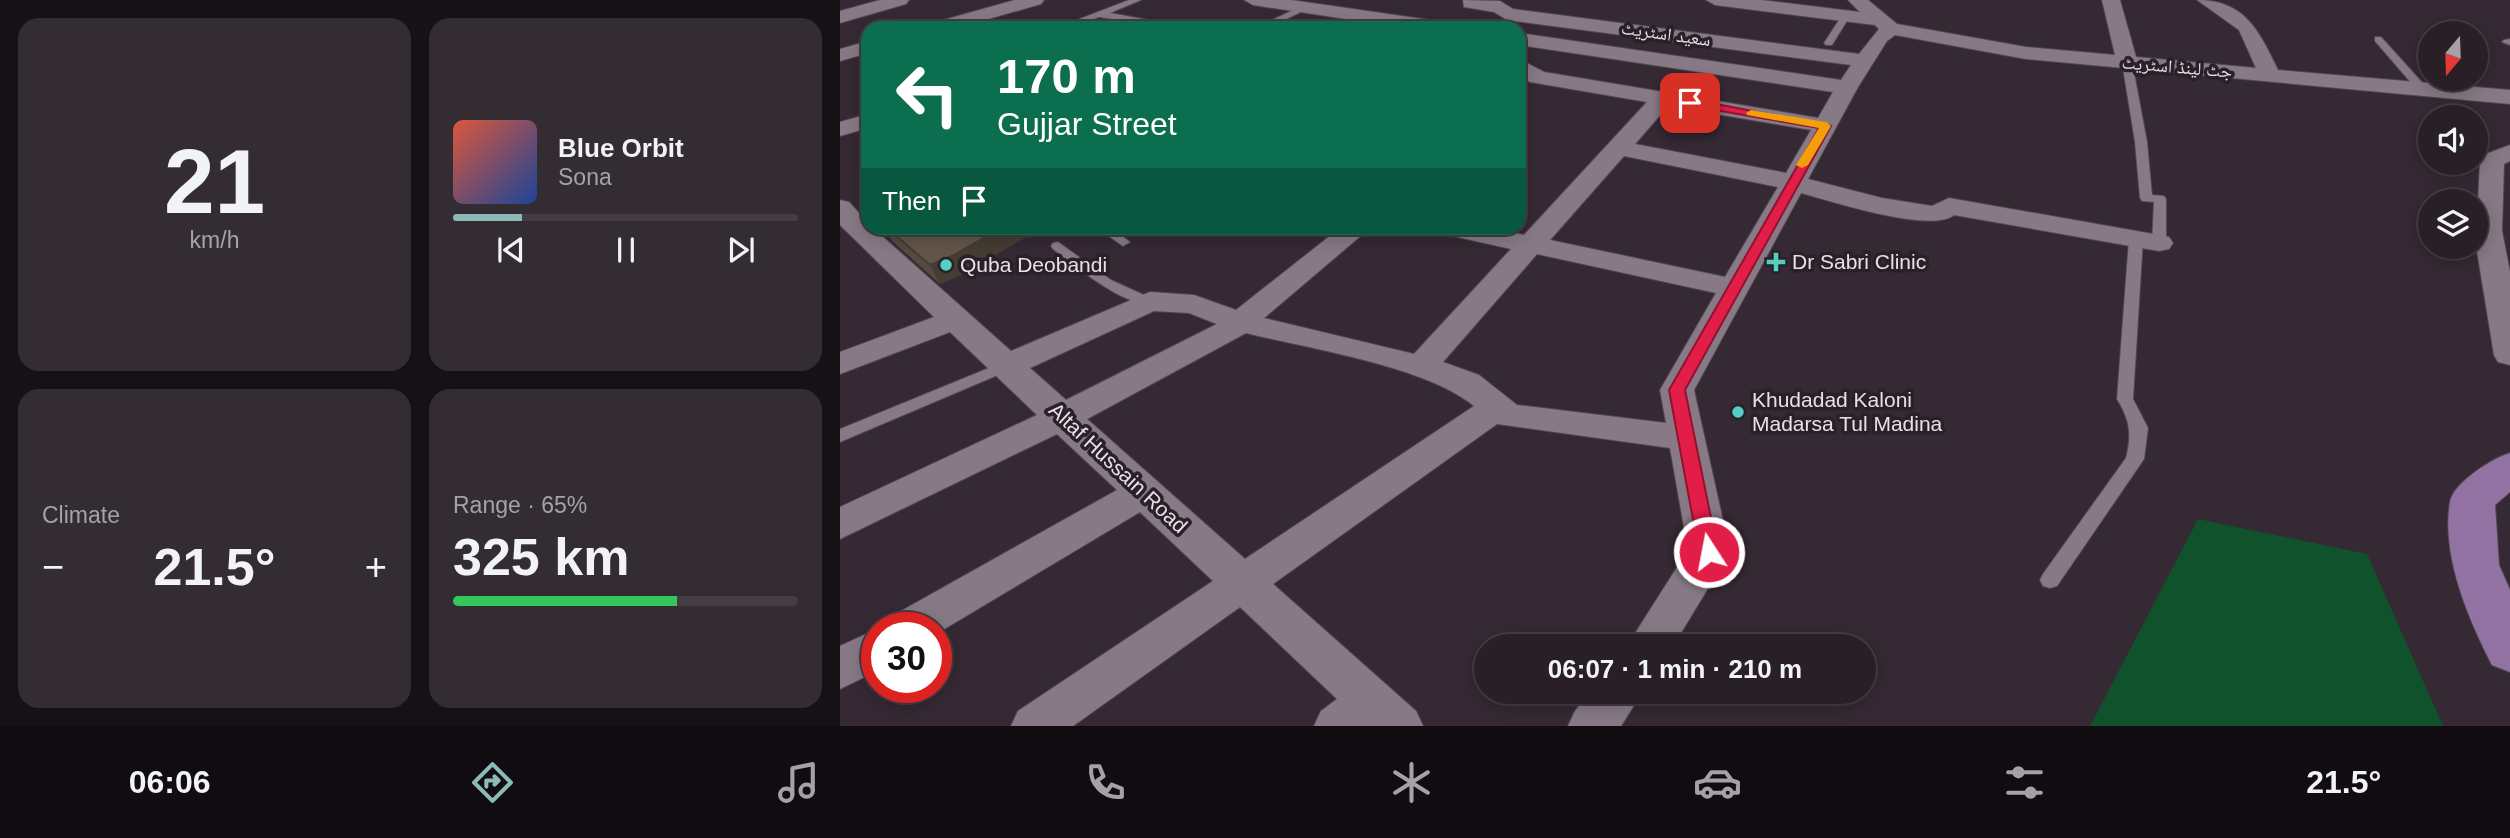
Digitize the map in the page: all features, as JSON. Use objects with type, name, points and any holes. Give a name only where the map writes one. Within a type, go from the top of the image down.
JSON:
[{"type":"main road","points":[[2510,468],[2472,500],[2475,565],[2510,650]]},
{"type":"street","points":[[840,6],[860,0]]},
{"type":"street","points":[[840,18],[900,0]]},
{"type":"street","points":[[962,21],[1035,0]]},
{"type":"street","points":[[1253,0],[1395,21]]},
{"type":"street","points":[[1657,634],[1709,552],[1677,390],[1791,182],[1886,24],[1851,8],[1721,0]]},
{"type":"street","points":[[2111,0],[2127,62]]},
{"type":"street","points":[[2206,0],[2247,27],[2271,76]]},
{"type":"street","name":"سعید اسٹریٹ","points":[[1470,3],[1500,7],[1507,14],[1865,61]]},
{"type":"street","points":[[1526,44],[1584,3]]},
{"type":"street","name":"جٹ لینڈ اسٹریٹ","points":[[1886,24],[2026,53],[2418,90]]},
{"type":"street","points":[[1526,45],[1847,87]]},
{"type":"street","points":[[840,55],[861,49]]},
{"type":"street","points":[[1528,71],[1826,126]]},
{"type":"street","name":"جٹ لینڈ اسٹریٹ","points":[[2424,91],[2510,97]]},
{"type":"street","points":[[1421,366],[1663,98]]},
{"type":"street","points":[[840,129],[861,123]]},
{"type":"street","points":[[1618,148],[1791,182],[1881,206],[1938,215],[1949,206],[2148,241]]},
{"type":"street","points":[[2506,158],[2492,160],[2488,231],[2510,355]]},
{"type":"street","name":"Altaf Hussain Road","points":[[840,208],[861,232]]},
{"type":"street","points":[[840,524],[1062,417],[1240,322],[1348,235]]},
{"type":"street","points":[[1488,235],[1734,288]]},
{"type":"street","name":"Altaf Hussain Road","points":[[865,236],[1242,583],[1369,717]]},
{"type":"street","points":[[1006,366],[1150,301],[1194,304],[1240,322],[1421,366],[1467,383],[1507,415],[1686,438]]},
{"type":"street","points":[[840,364],[956,319]]},
{"type":"street","points":[[1035,726],[1497,407]]},
{"type":"street","points":[[938,612],[1144,492]]},
{"type":"street","points":[[840,669],[861,657]]},
{"type":"street","points":[[1592,726],[1610,704]]},
{"type":"lane","points":[[1081,21],[1137,0]]},
{"type":"lane","points":[[1275,21],[1305,8]]},
{"type":"lane","points":[[1829,43],[1851,8]]},
{"type":"lane","points":[[1098,15],[1140,21]]},
{"type":"lane","points":[[973,18],[985,21]]},
{"type":"lane","points":[[2378,39],[2418,84]]},
{"type":"lane","points":[[2050,580],[2135,459],[2140,438],[2140,419],[2125,399],[2148,241],[2160,199],[2146,198],[2141,142],[2127,62]]},
{"type":"lane","points":[[1113,235],[1123,242]]},
{"type":"lane","points":[[1058,246],[1106,283],[1150,301]]},
{"type":"lane","points":[[840,436],[1006,366]]},
{"type":"green space","points":[[2198,519],[2367,554],[2443,726],[2090,726]]},
{"type":"building","points":[[895,235],[989,235],[952,256],[930,265]]},
{"type":"slow traffic","points":[[1751,113],[1826,126],[1802,165]]},
{"type":"place","name":"Dr Sabri Clinic","points":[[1776,262]]},
{"type":"place","name":"Quba Deobandi","points":[[946,265]]},
{"type":"place","name":"Khudadad Kaloni Madarsa Tul Madina","points":[[1738,412]]},
{"type":"route","points":[[1690,103],[1826,126],[1791,182],[1677,390],[1709,552]]}]
